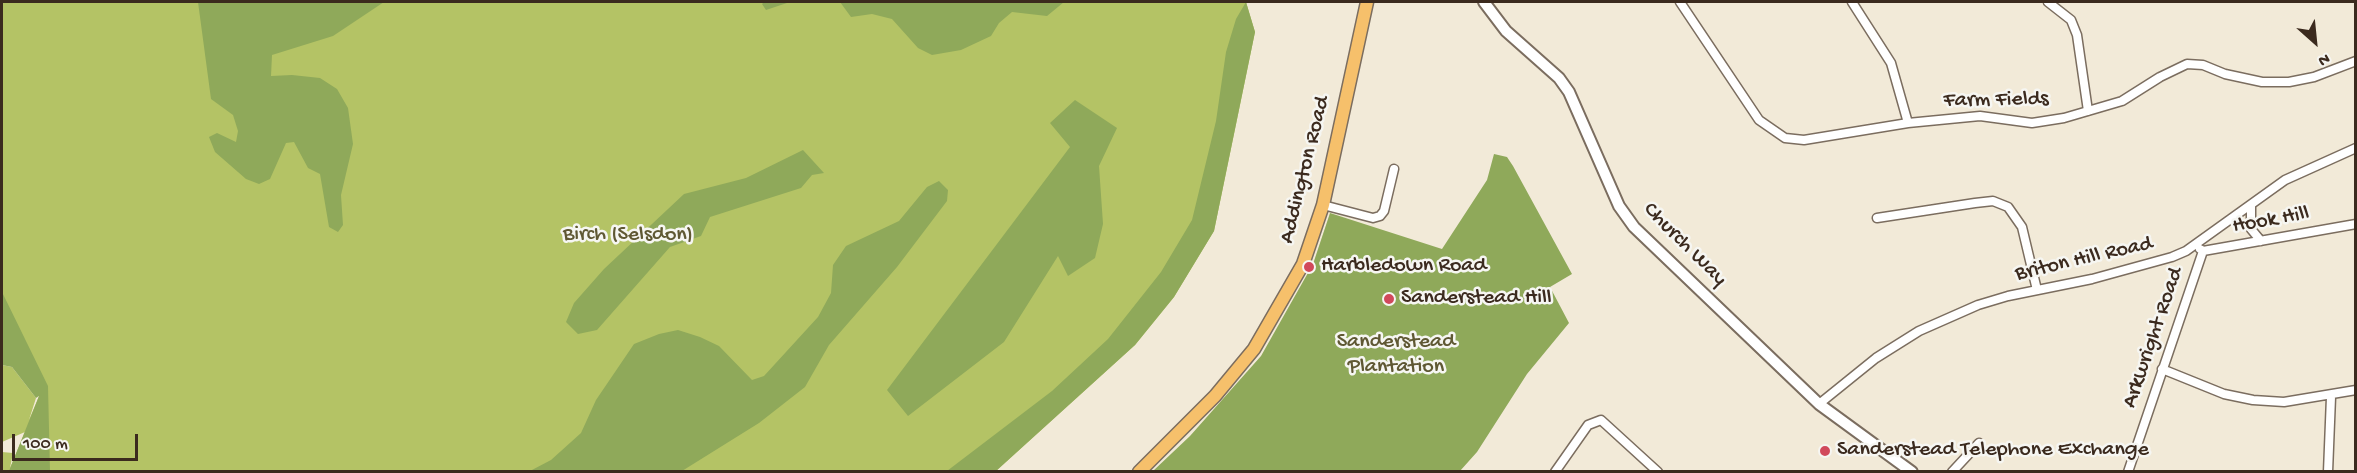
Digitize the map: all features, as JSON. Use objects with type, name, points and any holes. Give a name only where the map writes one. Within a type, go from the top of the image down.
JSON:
[{"type":"main road","name":"Addington Road","points":[[1139,471],[1209,403],[1254,349],[1303,264],[1323,205],[1367,2]]},
{"type":"street","name":"Church Way","points":[[1484,2],[1506,31],[1558,78],[1569,92],[1619,206],[1634,227],[1819,404],[1912,471]]},
{"type":"street","name":"Farm Fields","points":[[1680,2],[1759,120],[1785,138],[1804,140],[1908,123],[1980,116],[2032,123],[2122,101],[2160,77],[2187,64],[2204,65],[2225,74],[2262,82],[2289,82],[2314,77],[2355,62]]},
{"type":"street","points":[[1852,2],[1891,63],[1908,123]]},
{"type":"street","points":[[2048,2],[2071,20],[2076,35],[2088,111]]},
{"type":"street","name":"Briton Hill Road","points":[[1819,404],[1876,358],[1919,331],[1978,305],[2172,258],[2196,244],[2285,180],[2355,148]]},
{"type":"street","points":[[1323,205],[1373,218],[1380,216],[1384,212],[1394,169]]},
{"type":"street","points":[[1877,218],[1993,201],[2008,207],[2022,227],[2037,290]]},
{"type":"street","points":[[2251,205],[2249,213],[2251,229],[2261,241]]},
{"type":"street","name":"Hook Hill","points":[[2203,251],[2355,224]]},
{"type":"street","points":[[2196,244],[2203,251]]},
{"type":"street","name":"Arkwright Road","points":[[2129,471],[2203,251]]},
{"type":"street","points":[[2162,369],[2224,394],[2253,399],[2284,402],[2331,397],[2355,390]]},
{"type":"street","points":[[2328,471],[2331,397]]},
{"type":"street","points":[[1555,471],[1588,425],[1601,420],[1658,471]]},
{"type":"street","points":[[1952,471],[1979,443]]},
{"type":"green space","name":"Birch (Selsdon)","points":[[2,2],[1246,2],[1255,32],[1214,231],[1174,297],[1135,345],[996,471],[2,472],[2,452],[13,453],[10,468],[25,432],[2,442],[2,365],[12,367],[36,398],[29,420],[40,394],[2,336]]},
{"type":"green space","points":[[198,2],[384,2],[333,36],[272,55],[271,76],[292,75],[320,78],[337,89],[348,108],[353,144],[341,195],[343,225],[338,232],[329,227],[320,174],[308,168],[294,142],[286,143],[270,179],[259,184],[246,179],[215,152],[209,137],[217,133],[236,142],[238,131],[233,115],[211,99]]},
{"type":"green space","points":[[764,2],[790,2],[766,10],[762,4]]},
{"type":"green space","points":[[840,2],[1064,2],[1047,16],[1012,12],[999,23],[991,36],[961,50],[932,55],[918,48],[892,19],[872,14],[851,17]]},
{"type":"green space","points":[[1246,2],[1255,32],[1214,231],[1174,297],[1135,345],[996,471],[947,471],[1052,391],[1108,339],[1161,272],[1192,220],[1216,121],[1226,52],[1236,19]]},
{"type":"green space","points":[[1075,100],[1117,128],[1099,166],[1103,224],[1095,258],[1068,276],[1058,256],[1004,342],[908,416],[887,390],[1070,147],[1050,123]]},
{"type":"green space","points":[[803,150],[824,173],[812,175],[801,188],[710,217],[701,236],[670,247],[597,330],[578,334],[566,322],[574,303],[604,269],[684,194],[746,178]]},
{"type":"green space","name":"Sanderstead Plantation","points":[[1494,154],[1507,157],[1513,166],[1572,274],[1550,287],[1569,323],[1527,374],[1477,452],[1460,471],[1153,471],[1190,436],[1261,356],[1313,264],[1330,213],[1442,249],[1487,180]]},
{"type":"green space","points":[[939,181],[948,190],[947,201],[897,267],[829,345],[805,387],[759,423],[682,471],[530,471],[551,460],[581,433],[596,400],[634,344],[659,334],[678,330],[719,346],[752,380],[764,376],[818,317],[831,293],[833,265],[846,246],[899,221],[927,187]]},
{"type":"green space","points":[[2,292],[48,386],[50,471],[9,471],[39,396],[36,398],[12,367],[2,365]]},
{"type":"place","name":"Harbledown Road","points":[[1309,267]]},
{"type":"place","name":"Sanderstead Hill","points":[[1389,299]]},
{"type":"place","name":"Sanderstead Telephone Exchange","points":[[1825,451]]}]
